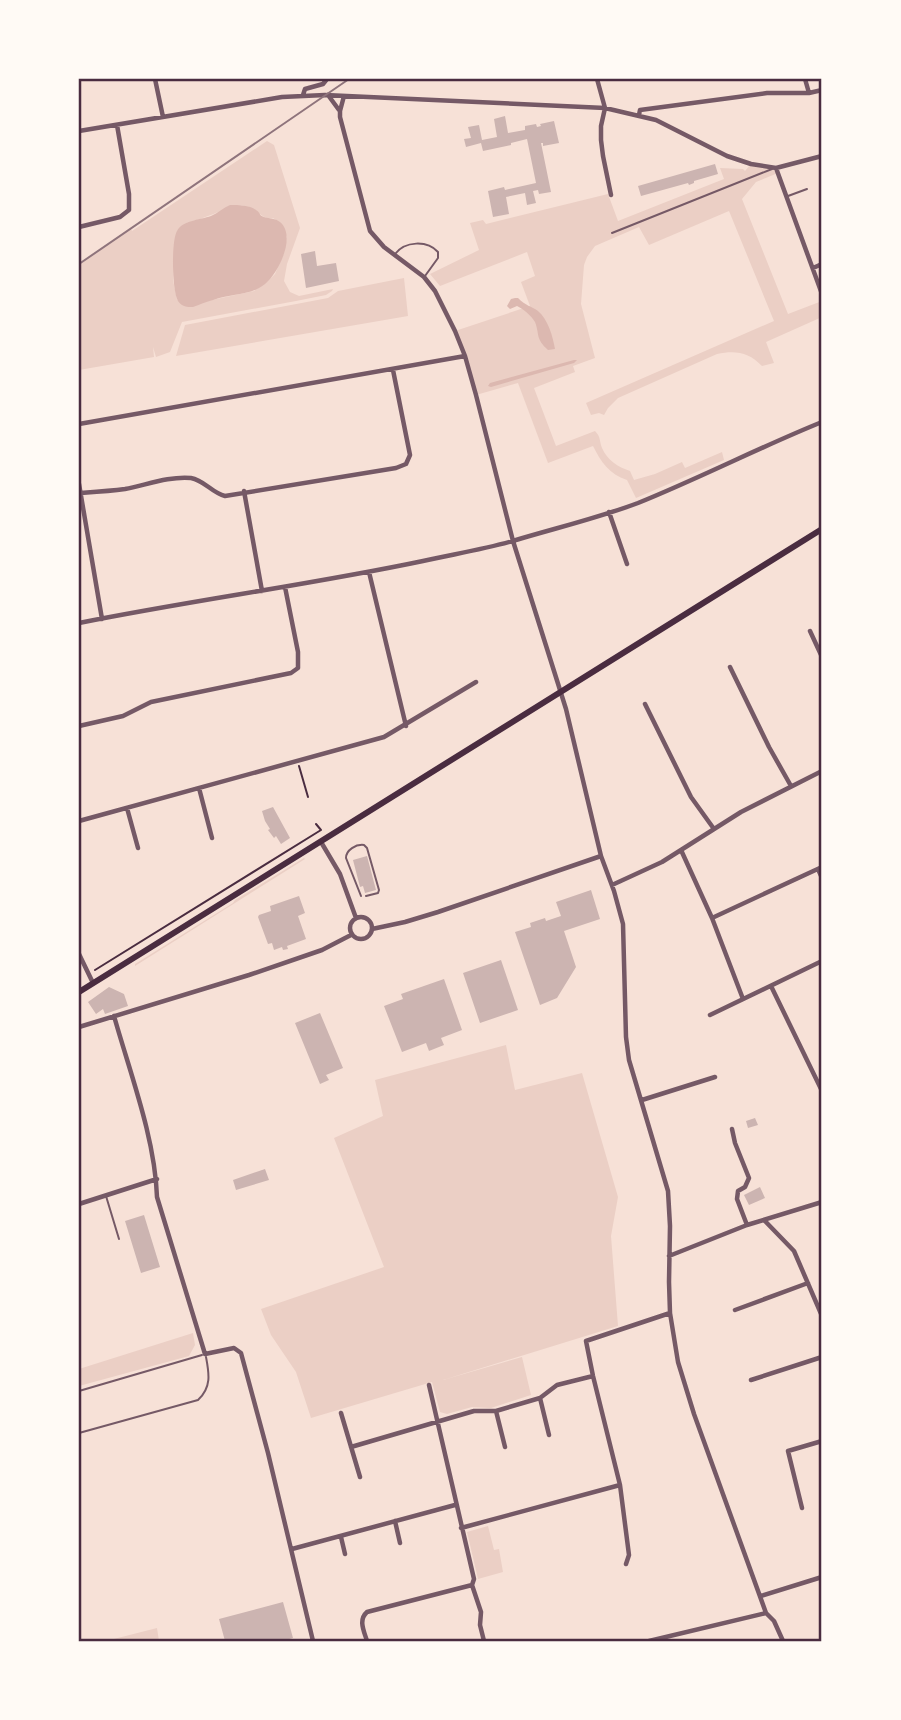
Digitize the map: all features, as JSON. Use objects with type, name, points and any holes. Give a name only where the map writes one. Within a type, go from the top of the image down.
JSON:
[{"type":"main road","points":[[79,992],[822,529]]},
{"type":"street","points":[[155,79],[163,117]]},
{"type":"street","points":[[303,95],[305,89],[323,84],[327,79]]},
{"type":"street","points":[[597,79],[605,108],[601,140],[611,195]]},
{"type":"street","points":[[805,79],[809,93]]},
{"type":"street","points":[[639,115],[640,110],[767,93],[809,93],[822,90]]},
{"type":"street","points":[[327,95],[340,111],[367,223],[374,237],[424,277],[435,291],[465,356],[513,541],[561,692],[601,856],[623,924],[629,1060],[668,1191],[670,1313],[678,1362],[694,1414],[766,1613],[774,1621],[783,1641]]},
{"type":"street","points":[[79,131],[282,97],[327,95],[605,108],[656,120],[735,159],[751,164],[776,168],[822,156]]},
{"type":"street","points":[[340,111],[344,96]]},
{"type":"street","points":[[79,227],[120,217],[129,210],[129,194],[117,125]]},
{"type":"street","points":[[776,168],[822,294]]},
{"type":"street","points":[[813,268],[822,264]]},
{"type":"street","points":[[79,425],[465,356]]},
{"type":"street","points":[[80,493],[121,489],[176,478],[194,478],[225,496],[397,468],[406,464],[410,455],[393,370]]},
{"type":"street","points":[[79,623],[369,572],[513,541],[637,503],[822,422]]},
{"type":"street","points":[[79,484],[102,619]]},
{"type":"street","points":[[244,491],[261,591]]},
{"type":"street","points":[[609,512],[627,564]]},
{"type":"street","points":[[369,572],[406,726]]},
{"type":"street","points":[[79,726],[123,716],[151,702],[291,673],[298,668],[298,652],[285,587]]},
{"type":"street","points":[[810,631],[822,657]]},
{"type":"street","points":[[730,667],[791,786]]},
{"type":"street","points":[[79,821],[384,737],[476,682]]},
{"type":"street","points":[[645,704],[691,797],[714,829]]},
{"type":"street","points":[[612,885],[662,862],[714,829],[822,771]]},
{"type":"street","points":[[199,788],[212,838]]},
{"type":"street","points":[[127,808],[138,848]]},
{"type":"street","points":[[321,842],[340,874],[356,918]]},
{"type":"street","points":[[681,850],[712,918],[743,999]]},
{"type":"street","points":[[372,929],[438,912],[601,856]]},
{"type":"street","points":[[712,918],[820,868],[822,878]]},
{"type":"street","points":[[356,918],[368,919],[371,934],[365,939],[357,939],[351,935],[350,925],[356,918]]},
{"type":"street","points":[[79,1027],[309,954],[351,935]]},
{"type":"street","points":[[79,954],[93,983]]},
{"type":"street","points":[[710,1015],[822,961]]},
{"type":"street","points":[[771,986],[822,1091]]},
{"type":"street","points":[[114,1016],[150,1141],[157,1179],[157,1197],[205,1354],[234,1348],[241,1353],[268,1452],[313,1641]]},
{"type":"street","points":[[642,1100],[715,1077]]},
{"type":"street","points":[[732,1129],[749,1178],[745,1187],[738,1191],[737,1199],[747,1225]]},
{"type":"street","points":[[79,1204],[157,1179]]},
{"type":"street","points":[[669,1256],[747,1225],[822,1202]]},
{"type":"street","points":[[764,1220],[794,1251],[822,1316]]},
{"type":"street","points":[[735,1310],[808,1283]]},
{"type":"street","points":[[626,1564],[629,1555],[620,1485],[586,1341],[670,1313]]},
{"type":"street","points":[[751,1380],[822,1357]]},
{"type":"street","points":[[351,1447],[474,1411],[496,1411],[540,1398],[557,1385],[593,1376]]},
{"type":"street","points":[[429,1385],[474,1579],[472,1585],[481,1612],[480,1625],[484,1641]]},
{"type":"street","points":[[540,1398],[549,1435]]},
{"type":"street","points":[[496,1411],[505,1447]]},
{"type":"street","points":[[341,1413],[360,1477]]},
{"type":"street","points":[[802,1508],[788,1451],[822,1441]]},
{"type":"street","points":[[461,1528],[620,1485]]},
{"type":"street","points":[[292,1549],[455,1505]]},
{"type":"street","points":[[395,1521],[400,1543]]},
{"type":"street","points":[[341,1537],[345,1554]]},
{"type":"street","points":[[761,1595],[822,1577]]},
{"type":"street","points":[[367,1641],[361,1621],[368,1612],[472,1585]]},
{"type":"street","points":[[649,1641],[766,1613]]},
{"type":"lane","points":[[612,233],[776,168]]},
{"type":"lane","points":[[787,197],[807,189]]},
{"type":"lane","points":[[394,254],[398,249],[421,243],[437,250],[438,258],[424,277]]},
{"type":"lane","points":[[361,896],[346,858],[349,850],[360,844],[367,848],[379,890],[378,893],[366,896]]},
{"type":"lane","points":[[106,1195],[119,1239]]},
{"type":"lane","points":[[79,1391],[205,1354],[210,1379],[205,1393],[198,1400],[79,1433]]},
{"type":"path","points":[[298,762],[308,797]]},
{"type":"path","points":[[88,974],[321,830],[316,824]]},
{"type":"shaded area","points":[[267,141],[274,145],[300,228],[284,281],[290,292],[299,296],[333,289],[326,295],[182,322],[170,352],[156,357],[153,347],[154,357],[79,370],[79,264],[131,228],[132,231]],"holes":[[[240,205],[249,207],[268,219],[273,218],[279,222],[287,237],[275,274],[254,291],[207,301],[177,300],[173,280],[174,244],[188,222]]]},
{"type":"shaded area","points":[[751,164],[776,168],[778,173],[756,182],[742,199],[788,314],[822,301],[822,317],[766,342],[774,363],[762,366],[741,353],[717,354],[618,398],[604,415],[591,415],[586,403],[774,321],[729,211],[649,245],[639,227],[595,246],[584,265],[581,304],[595,358],[573,366],[575,372],[534,388],[556,446],[595,431],[607,456],[630,471],[634,480],[682,462],[685,468],[722,452],[724,460],[636,498],[627,480],[606,467],[593,446],[548,463],[518,383],[476,395],[455,331],[530,306],[521,282],[535,276],[527,252],[440,286],[430,274],[479,250],[470,223],[483,220],[486,224],[608,194],[618,221],[724,179],[720,168],[745,171]]},
{"type":"shaded area","points":[[230,205],[250,207],[262,216],[280,222],[287,236],[280,264],[261,287],[193,307],[183,306],[176,296],[173,277],[177,231],[187,222],[211,216]]},
{"type":"shaded area","points":[[404,278],[408,316],[176,356],[185,325],[328,298],[338,291]]},
{"type":"shaded area","points":[[518,298],[542,314],[550,328],[555,349],[548,350],[541,342],[535,322],[527,312],[517,306],[510,309],[507,306],[511,299]]},
{"type":"shaded area","points":[[577,360],[488,386],[490,383]]},
{"type":"shaded area","points":[[305,859],[135,966],[235,900]]},
{"type":"shaded area","points":[[506,1045],[515,1090],[582,1073],[618,1197],[611,1236],[618,1326],[443,1380],[522,1357],[531,1395],[491,1408],[472,1407],[447,1414],[440,1412],[432,1382],[311,1418],[296,1372],[271,1335],[261,1309],[384,1267],[334,1138],[383,1116],[375,1080]]},
{"type":"shaded area","points":[[193,1333],[195,1345],[189,1356],[79,1386],[79,1369]]},
{"type":"shaded area","points":[[488,1526],[494,1550],[499,1549],[503,1572],[478,1579],[467,1532]]},
{"type":"shaded area","points":[[157,1628],[159,1641],[106,1641]]},
{"type":"building","points":[[505,116],[508,133],[525,130],[525,126],[536,124],[537,127],[554,121],[559,143],[543,146],[541,143],[551,192],[539,194],[538,190],[533,191],[536,203],[527,205],[525,193],[506,197],[509,214],[493,217],[488,191],[536,183],[527,139],[483,151],[481,143],[466,147],[464,139],[471,138],[468,127],[479,125],[482,140],[497,137],[494,119]]},
{"type":"building","points":[[715,164],[718,174],[689,185],[688,183],[641,196],[638,186]]},
{"type":"building","points":[[315,251],[317,266],[336,263],[339,281],[306,288],[301,254]]},
{"type":"building","points":[[273,807],[290,838],[281,844],[268,830],[270,829],[262,811]]},
{"type":"building","points":[[367,856],[376,890],[365,893],[363,886],[360,887],[353,860]]},
{"type":"building","points":[[591,890],[600,919],[564,931],[576,967],[557,998],[540,1005],[515,932],[531,927],[530,923],[561,916],[556,902]]},
{"type":"building","points":[[299,896],[305,913],[298,916],[306,939],[287,946],[288,949],[283,950],[282,947],[274,950],[272,943],[268,944],[258,917],[271,911],[270,906]]},
{"type":"building","points":[[501,960],[518,1010],[480,1023],[463,973]]},
{"type":"building","points":[[444,979],[462,1030],[441,1038],[444,1045],[429,1051],[426,1043],[402,1052],[384,1006],[403,999],[401,994]]},
{"type":"building","points":[[109,987],[124,994],[128,1006],[105,1014],[103,1009],[96,1014],[88,1002]]},
{"type":"building","points":[[320,1013],[343,1068],[326,1075],[329,1080],[320,1084],[295,1023]]},
{"type":"building","points":[[755,1118],[758,1125],[748,1128],[746,1121]]},
{"type":"building","points":[[265,1169],[269,1180],[236,1190],[233,1180]]},
{"type":"building","points":[[760,1187],[765,1198],[749,1205],[744,1195]]},
{"type":"building","points":[[144,1215],[160,1267],[141,1273],[125,1221]]},
{"type":"building","points":[[283,1602],[293,1638],[282,1641],[225,1641],[219,1619]]},
{"type":"railway","points":[[79,264],[349,79]]}]
